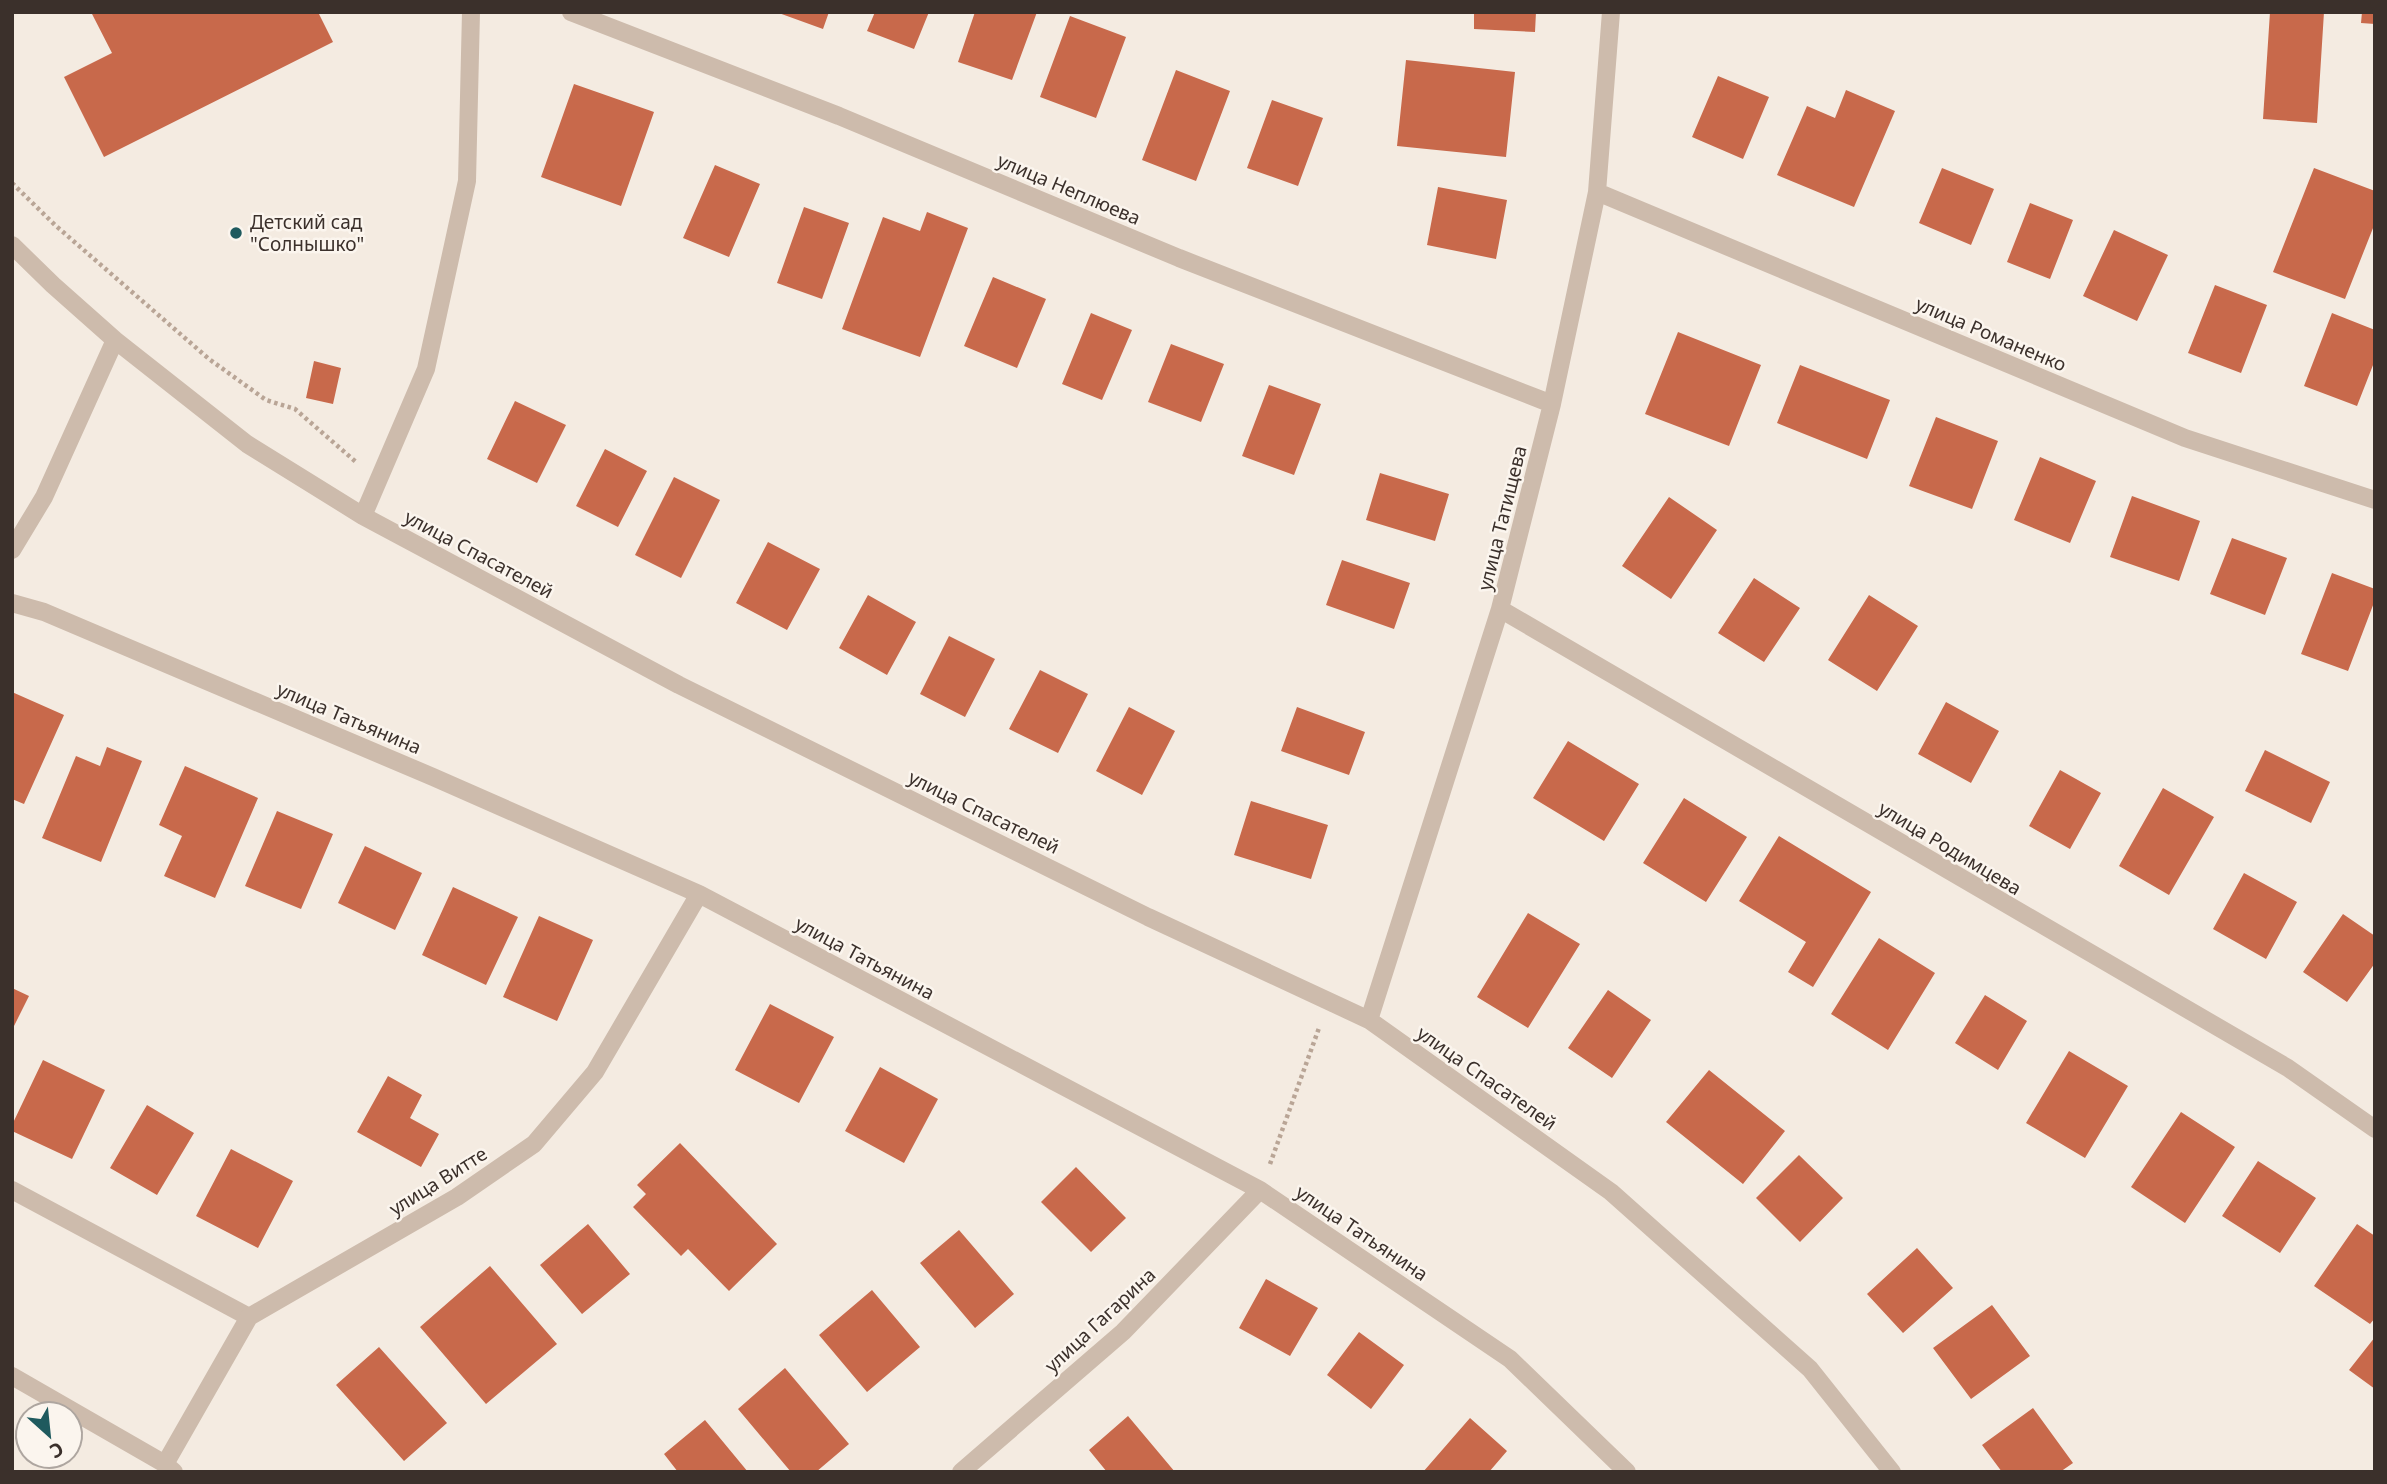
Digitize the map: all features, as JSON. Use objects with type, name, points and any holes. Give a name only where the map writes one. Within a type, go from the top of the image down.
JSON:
[{"type":"street","points":[[363,516],[426,369],[467,181],[471,12]]},
{"type":"street","name":"улица Неплюева","points":[[571,12],[839,116],[1179,258],[1552,404]]},
{"type":"street","name":"улица Татищева","points":[[1369,1020],[1500,609],[1552,404],[1597,192],[1611,12]]},
{"type":"street","name":"улица Романенко","points":[[1597,192],[2185,438],[2375,500]]},
{"type":"street","name":"улица Спасателей","points":[[12,245],[115,340],[247,444],[363,516],[679,685],[1148,917],[1369,1020],[1611,1192],[1810,1368],[1892,1472]]},
{"type":"street","points":[[12,550],[44,497],[115,340]]},
{"type":"street","name":"улица Татьянина","points":[[12,603],[44,612],[421,771],[699,894],[1261,1190],[1510,1359],[1627,1472]]},
{"type":"street","name":"улица Родимцева","points":[[1500,609],[2288,1068],[2375,1129]]},
{"type":"street","name":"улица Витте","points":[[249,1317],[457,1196],[534,1144],[595,1072],[699,894]]},
{"type":"street","points":[[12,1190],[249,1317],[169,1468],[12,1376]]},
{"type":"street","name":"улица Гагарина","points":[[961,1472],[1123,1332],[1261,1190]]},
{"type":"path","points":[[12,183],[55,225],[209,359],[266,400],[295,409],[377,481]]},
{"type":"path","points":[[1261,1190],[1328,1000]]},
{"type":"building","points":[[91,12],[318,12],[333,42],[104,157],[64,77],[112,53]]},
{"type":"building","points":[[776,12],[829,12],[823,29]]},
{"type":"building","points":[[875,12],[929,12],[914,49],[867,31]]},
{"type":"building","points":[[975,12],[1037,12],[1012,80],[958,62]]},
{"type":"building","points":[[1474,12],[1536,12],[1535,32],[1474,29]]},
{"type":"building","points":[[2270,12],[2324,12],[2317,123],[2263,119]]},
{"type":"building","points":[[2362,12],[2375,12],[2375,24],[2361,23]]},
{"type":"building","points":[[1070,16],[1126,37],[1096,118],[1040,97]]},
{"type":"building","points":[[1406,60],[1515,72],[1506,157],[1397,146]]},
{"type":"building","points":[[1176,70],[1230,91],[1196,181],[1142,160]]},
{"type":"building","points":[[1718,76],[1769,97],[1743,159],[1692,137]]},
{"type":"building","points":[[574,84],[654,112],[621,206],[541,177]]},
{"type":"building","points":[[1846,90],[1895,111],[1854,207],[1777,175],[1807,106],[1835,118]]},
{"type":"building","points":[[1272,100],[1323,118],[1298,186],[1247,168]]},
{"type":"building","points":[[715,165],[760,184],[729,257],[683,238]]},
{"type":"building","points":[[1942,168],[1994,189],[1971,245],[1919,223]]},
{"type":"building","points":[[2314,168],[2375,191],[2375,223],[2345,299],[2273,272]]},
{"type":"building","points":[[1438,187],[1507,200],[1496,259],[1427,245]]},
{"type":"building","points":[[2030,203],[2073,220],[2050,279],[2007,262]]},
{"type":"building","points":[[804,207],[849,223],[822,299],[777,283]]},
{"type":"building","points":[[927,212],[968,228],[920,357],[842,329],[883,217],[920,231]]},
{"type":"building","points":[[2114,230],[2168,255],[2137,321],[2083,296]]},
{"type":"building","points":[[993,277],[1046,299],[1017,368],[964,346]]},
{"type":"building","points":[[2215,285],[2267,305],[2241,373],[2188,353]]},
{"type":"building","points":[[1091,313],[1132,330],[1102,400],[1062,384]]},
{"type":"building","points":[[2332,313],[2375,330],[2375,360],[2357,406],[2304,386]]},
{"type":"building","points":[[1678,332],[1761,365],[1729,446],[1645,414]]},
{"type":"building","points":[[1171,344],[1224,364],[1201,422],[1148,402]]},
{"type":"building","points":[[314,361],[341,368],[333,404],[306,398]]},
{"type":"building","points":[[1800,365],[1890,400],[1867,459],[1777,423]]},
{"type":"building","points":[[1269,385],[1321,404],[1294,475],[1242,456]]},
{"type":"building","points":[[515,401],[566,425],[537,483],[487,459]]},
{"type":"building","points":[[1936,417],[1998,441],[1972,509],[1909,486]]},
{"type":"building","points":[[605,449],[647,471],[618,527],[576,506]]},
{"type":"building","points":[[2040,457],[2096,481],[2070,543],[2014,520]]},
{"type":"building","points":[[1380,473],[1449,494],[1435,541],[1366,520]]},
{"type":"building","points":[[674,477],[720,500],[681,578],[635,555]]},
{"type":"building","points":[[2132,496],[2200,521],[2179,581],[2110,557]]},
{"type":"building","points":[[1669,497],[1717,530],[1671,599],[1622,566]]},
{"type":"building","points":[[2232,538],[2287,558],[2265,615],[2210,594]]},
{"type":"building","points":[[768,542],[820,569],[787,630],[736,603]]},
{"type":"building","points":[[1342,560],[1410,583],[1394,629],[1326,605]]},
{"type":"building","points":[[2332,573],[2375,589],[2375,600],[2348,671],[2301,654]]},
{"type":"building","points":[[1754,578],[1800,608],[1764,662],[1718,633]]},
{"type":"building","points":[[868,595],[916,622],[887,675],[839,648]]},
{"type":"building","points":[[1869,595],[1918,626],[1877,691],[1828,660]]},
{"type":"building","points":[[949,636],[995,659],[965,717],[920,694]]},
{"type":"building","points":[[1040,670],[1088,694],[1058,753],[1009,729]]},
{"type":"building","points":[[12,692],[64,715],[24,804],[12,799]]},
{"type":"building","points":[[1946,702],[1999,731],[1971,783],[1918,754]]},
{"type":"building","points":[[1129,707],[1175,731],[1142,795],[1096,771]]},
{"type":"building","points":[[1297,707],[1365,732],[1349,775],[1281,751]]},
{"type":"building","points":[[1568,741],[1639,784],[1604,841],[1533,798]]},
{"type":"building","points":[[107,747],[142,761],[101,862],[42,838],[76,756],[100,766]]},
{"type":"building","points":[[2265,750],[2330,782],[2311,823],[2245,791]]},
{"type":"building","points":[[185,766],[258,798],[215,898],[164,876],[182,836],[159,825]]},
{"type":"building","points":[[2060,770],[2101,793],[2070,849],[2029,826]]},
{"type":"building","points":[[2163,788],[2214,817],[2169,895],[2119,866]]},
{"type":"building","points":[[1684,798],[1747,837],[1706,902],[1643,863]]},
{"type":"building","points":[[1251,801],[1328,825],[1311,879],[1234,855]]},
{"type":"building","points":[[277,811],[333,834],[301,909],[245,886]]},
{"type":"building","points":[[1779,836],[1871,892],[1813,987],[1788,972],[1806,942],[1739,901]]},
{"type":"building","points":[[365,846],[422,873],[395,930],[338,903]]},
{"type":"building","points":[[2244,873],[2297,902],[2266,959],[2213,929]]},
{"type":"building","points":[[453,887],[518,917],[486,985],[422,955]]},
{"type":"building","points":[[1528,913],[1580,944],[1528,1028],[1477,997]]},
{"type":"building","points":[[2343,914],[2375,936],[2375,963],[2347,1002],[2303,972]]},
{"type":"building","points":[[539,916],[593,940],[557,1021],[503,997]]},
{"type":"building","points":[[1879,938],[1935,973],[1888,1050],[1831,1014]]},
{"type":"building","points":[[12,988],[29,996],[12,1030]]},
{"type":"building","points":[[1608,990],[1651,1020],[1612,1078],[1568,1048]]},
{"type":"building","points":[[1985,995],[2027,1021],[1998,1070],[1955,1043]]},
{"type":"building","points":[[770,1004],[834,1037],[799,1103],[735,1070]]},
{"type":"building","points":[[2069,1051],[2128,1086],[2085,1158],[2026,1123]]},
{"type":"building","points":[[43,1060],[105,1090],[72,1159],[12,1131],[12,1125]]},
{"type":"building","points":[[880,1067],[938,1099],[904,1163],[845,1131]]},
{"type":"building","points":[[1709,1070],[1785,1131],[1743,1184],[1666,1122]]},
{"type":"building","points":[[388,1076],[422,1095],[410,1118],[439,1134],[421,1167],[357,1132]]},
{"type":"building","points":[[147,1105],[194,1133],[157,1195],[110,1168]]},
{"type":"building","points":[[2181,1112],[2235,1147],[2185,1223],[2131,1187]]},
{"type":"building","points":[[680,1143],[777,1244],[729,1291],[688,1249],[681,1256],[633,1207],[646,1194],[637,1185]]},
{"type":"building","points":[[231,1149],[293,1181],[258,1248],[196,1216]]},
{"type":"building","points":[[1799,1155],[1843,1198],[1800,1242],[1756,1198]]},
{"type":"building","points":[[2258,1161],[2316,1198],[2280,1253],[2222,1216]]},
{"type":"building","points":[[1076,1167],[1126,1218],[1091,1252],[1041,1202]]},
{"type":"building","points":[[588,1224],[630,1274],[582,1314],[540,1265]]},
{"type":"building","points":[[2357,1224],[2375,1236],[2375,1318],[2370,1324],[2314,1286]]},
{"type":"building","points":[[959,1230],[1014,1294],[975,1328],[920,1263]]},
{"type":"building","points":[[1917,1248],[1953,1288],[1903,1333],[1867,1294]]},
{"type":"building","points":[[490,1266],[557,1344],[486,1404],[420,1327]]},
{"type":"building","points":[[1266,1279],[1318,1308],[1290,1356],[1239,1328]]},
{"type":"building","points":[[872,1290],[920,1347],[867,1392],[819,1335]]},
{"type":"building","points":[[1992,1305],[2030,1356],[1971,1399],[1933,1348]]},
{"type":"building","points":[[1359,1332],[1404,1365],[1371,1409],[1327,1375]]},
{"type":"building","points":[[2375,1337],[2375,1389],[2349,1370]]},
{"type":"building","points":[[379,1347],[447,1423],[404,1461],[336,1385]]},
{"type":"building","points":[[785,1368],[849,1444],[816,1472],[791,1472],[738,1409]]},
{"type":"building","points":[[2033,1408],[2073,1463],[2060,1472],[2002,1472],[1982,1445]]},
{"type":"building","points":[[1128,1416],[1175,1472],[1107,1472],[1089,1450]]},
{"type":"building","points":[[1470,1418],[1507,1451],[1489,1472],[1423,1472]]},
{"type":"building","points":[[705,1420],[748,1472],[678,1472],[664,1454]]},
{"type":"place","name":"Детский сад \"Солнышко\"","points":[[236,233]]}]
